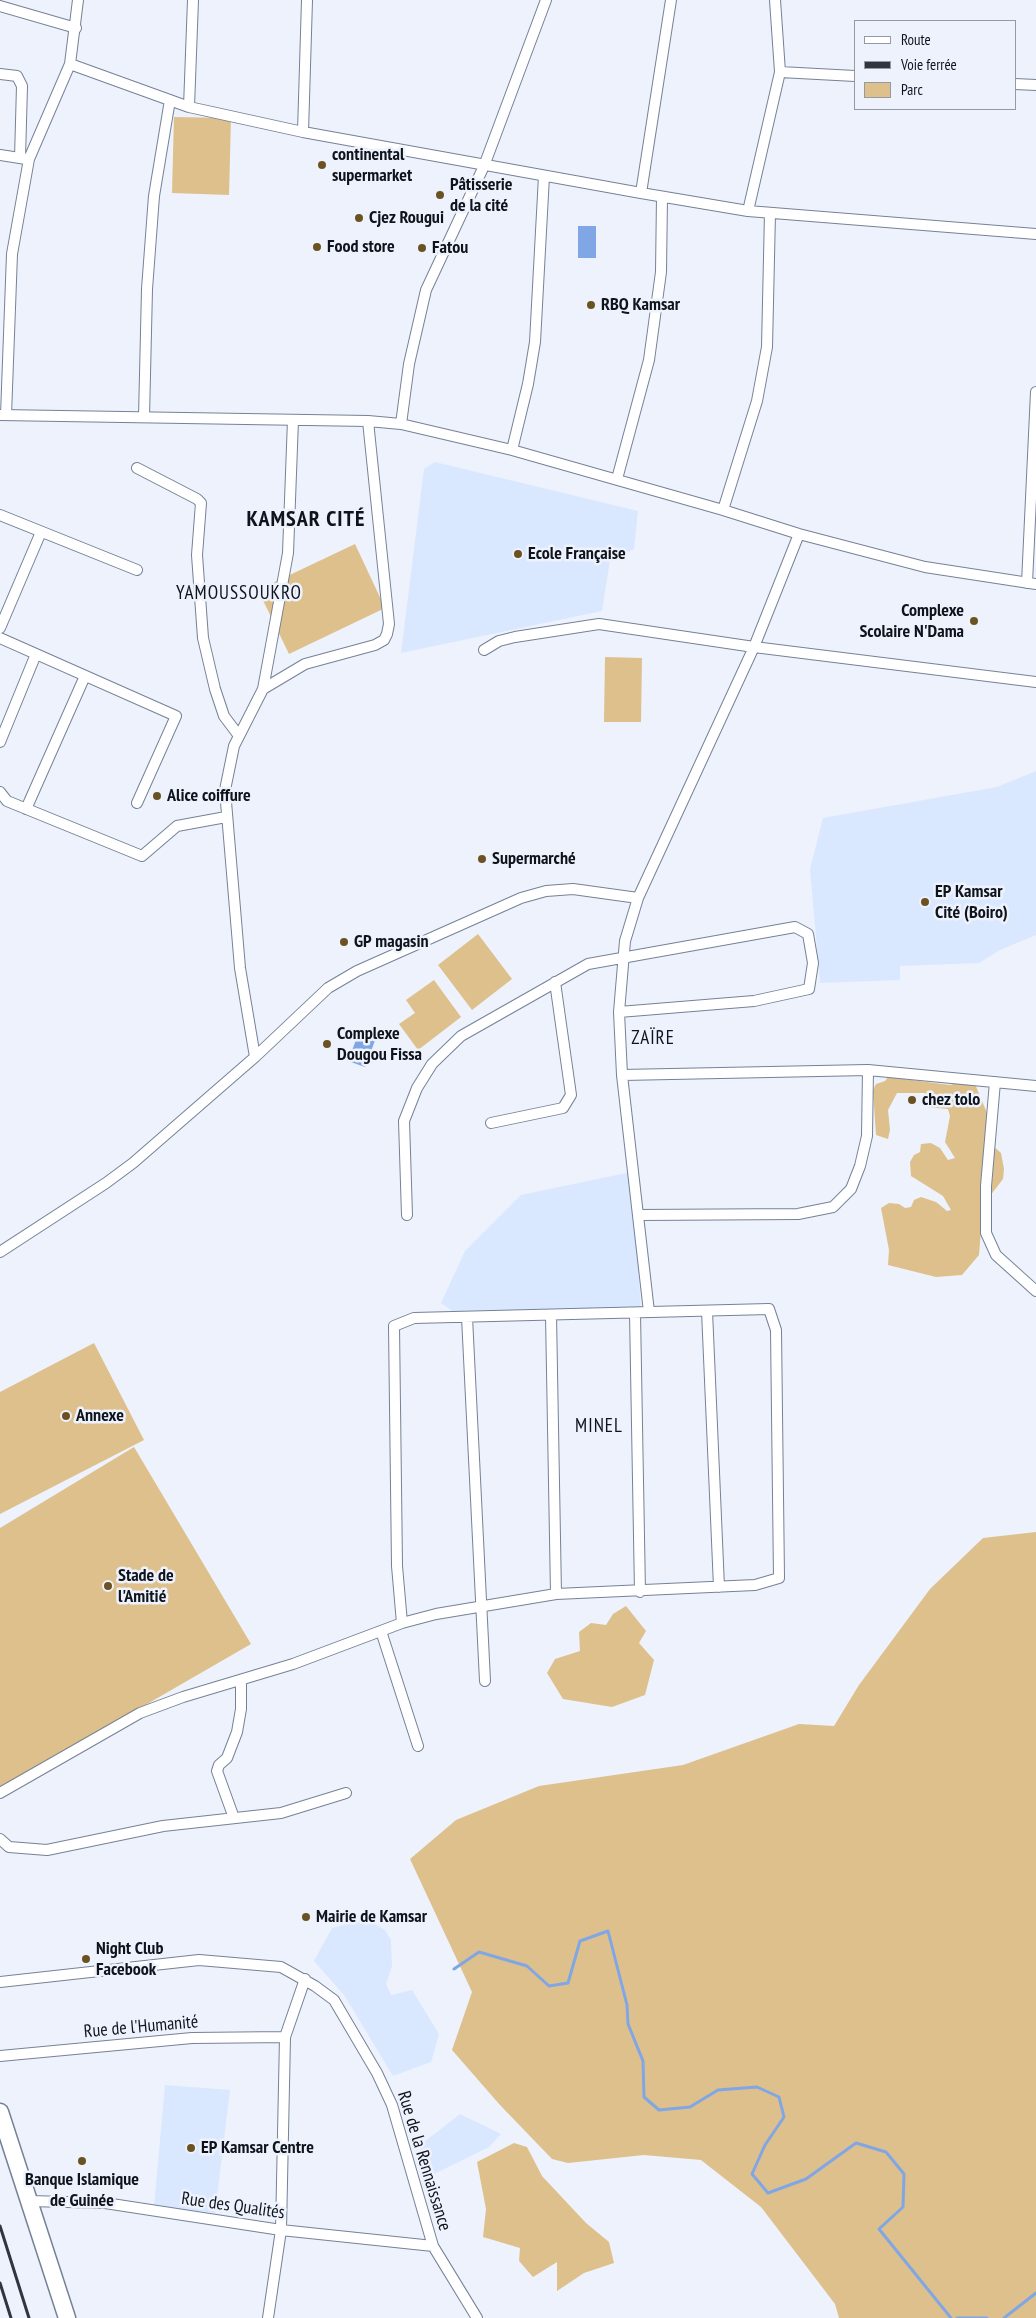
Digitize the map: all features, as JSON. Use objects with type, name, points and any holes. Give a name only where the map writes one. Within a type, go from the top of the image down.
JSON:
[{"type":"main road","points":[[0,2112],[66,2318]]},
{"type":"street","points":[[24,159],[70,64],[78,0]]},
{"type":"street","points":[[189,106],[194,0]]},
{"type":"street","points":[[303,132],[307,0]]},
{"type":"street","points":[[401,424],[409,364],[426,290],[484,166],[546,0]]},
{"type":"street","points":[[641,193],[671,0]]},
{"type":"street","points":[[748,211],[780,72],[775,0]]},
{"type":"street","points":[[0,6],[76,28]]},
{"type":"street","points":[[70,64],[189,106],[303,132],[484,166],[748,211],[1036,234]]},
{"type":"street","points":[[780,72],[854,76]]},
{"type":"street","points":[[0,74],[16,76],[22,86],[24,159],[12,254],[3,415],[368,421],[401,424],[512,450],[723,510],[799,534],[925,566],[1031,584],[1036,392]]},
{"type":"street","points":[[1016,84],[1036,85]]},
{"type":"street","points":[[144,417],[147,289],[154,196],[170,100]]},
{"type":"street","points":[[0,155],[24,159]]},
{"type":"street","points":[[512,450],[528,384],[534,342],[544,176]]},
{"type":"street","points":[[616,479],[649,360],[660,272],[662,197]]},
{"type":"street","points":[[723,510],[757,401],[767,347],[770,213]]},
{"type":"street","points":[[255,1057],[240,968],[225,790],[234,746],[263,689],[288,553],[292,420]]},
{"type":"street","points":[[263,689],[305,664],[375,645],[384,640],[387,634],[389,624],[368,421]]},
{"type":"street","points":[[137,468],[188,494],[201,503],[197,555],[203,638],[214,689],[224,716],[239,736]]},
{"type":"street","points":[[0,515],[137,570]]},
{"type":"street","points":[[0,628],[42,532]]},
{"type":"street","points":[[648,1312],[639,1215],[622,1075],[619,1012],[625,941],[638,898],[754,647],[799,534]]},
{"type":"street","points":[[484,650],[499,641],[515,637],[599,624],[754,647],[1036,682]]},
{"type":"street","points":[[0,638],[176,716],[138,803]]},
{"type":"street","points":[[1,736],[36,654]]},
{"type":"street","points":[[26,809],[85,676]]},
{"type":"street","points":[[0,792],[7,801],[142,856],[177,826],[226,817]]},
{"type":"street","points":[[0,1252],[133,1163],[255,1057],[328,988],[357,971],[521,898],[546,891],[573,889],[638,898]]},
{"type":"street","points":[[408,1215],[404,1121],[417,1088],[432,1064],[461,1036],[588,964],[623,956],[794,927],[808,934],[813,963],[808,989],[754,1001],[619,1012]]},
{"type":"street","points":[[491,1123],[563,1108],[571,1095],[555,982]]},
{"type":"street","points":[[622,1075],[868,1070],[1036,1086]]},
{"type":"street","points":[[639,1215],[798,1214],[833,1207],[851,1188],[860,1166],[867,1136],[868,1070]]},
{"type":"street","points":[[994,1082],[986,1186],[986,1233],[996,1256],[1036,1291]]},
{"type":"street","points":[[0,1794],[140,1713],[183,1697],[293,1664],[402,1623],[436,1614],[556,1594],[640,1592],[755,1585],[779,1578],[776,1330],[769,1309],[414,1318],[394,1326],[397,1536],[402,1623]]},
{"type":"street","points":[[707,1311],[718,1587]]},
{"type":"street","points":[[635,1313],[640,1592]]},
{"type":"street","points":[[551,1315],[556,1594]]},
{"type":"street","points":[[467,1317],[484,1681]]},
{"type":"street","points":[[381,1631],[418,1746]]},
{"type":"street","points":[[234,1818],[217,1771],[219,1765],[228,1758],[236,1732],[241,1709],[241,1680]]},
{"type":"street","points":[[0,1839],[8,1847],[47,1850],[163,1826],[281,1813],[346,1793]]},
{"type":"street","name":"Rue de la Rennaissance","points":[[0,1982],[199,1960],[281,1967],[304,1979],[334,2000],[377,2074],[392,2106],[433,2246],[477,2318]]},
{"type":"street","points":[[268,2318],[281,2230],[285,2037],[304,1979]]},
{"type":"street","name":"Rue de l'Humanité","points":[[0,2056],[192,2038],[285,2037]]},
{"type":"street","name":"Rue des Qualités","points":[[29,2201],[105,2204],[281,2230],[433,2246]]},
{"type":"shaded area","name":"Ecole Française","points":[[435,462],[638,511],[634,549],[610,560],[602,611],[401,653],[424,469]]},
{"type":"shaded area","name":"EP Kamsar Cité (Boiro)","points":[[1036,771],[1036,935],[1000,950],[979,963],[900,966],[900,980],[820,983],[810,869],[823,818],[997,787]]},
{"type":"shaded area","points":[[631,1172],[641,1308],[467,1321],[441,1303],[465,1251],[521,1195]]},
{"type":"shaded area","points":[[367,1919],[385,1930],[391,1940],[392,1966],[386,1984],[391,1995],[412,1990],[439,2034],[431,2062],[393,2076],[344,1995],[314,1961],[332,1928]]},
{"type":"shaded area","name":"EP Kamsar Centre","points":[[165,2085],[230,2090],[215,2213],[154,2206]]},
{"type":"shaded area","points":[[460,2114],[501,2134],[489,2147],[430,2176],[419,2146]]},
{"type":"green space","points":[[174,117],[231,118],[229,195],[172,193]]},
{"type":"green space","points":[[355,544],[385,608],[289,654],[258,590]]},
{"type":"green space","points":[[605,657],[642,658],[641,722],[604,722]]},
{"type":"green space","points":[[478,934],[512,979],[472,1010],[438,965]]},
{"type":"green space","points":[[434,980],[461,1017],[418,1050],[399,1024],[415,1013],[406,1000]]},
{"type":"green space","points":[[888,1077],[950,1085],[964,1081],[975,1084],[987,1113],[995,1114],[997,1122],[992,1145],[1001,1153],[1004,1169],[1003,1179],[983,1205],[979,1255],[962,1275],[936,1277],[888,1265],[889,1250],[881,1208],[889,1203],[899,1204],[905,1208],[911,1207],[914,1200],[921,1197],[936,1202],[947,1211],[951,1210],[943,1196],[911,1176],[910,1162],[914,1155],[920,1152],[921,1144],[931,1143],[940,1148],[948,1160],[955,1158],[945,1142],[950,1116],[948,1109],[926,1107],[925,1093],[897,1093],[888,1110],[890,1130],[888,1139],[876,1135],[873,1090],[876,1084],[885,1081]]},
{"type":"green space","name":"Annexe","points":[[94,1343],[144,1440],[0,1514],[0,1392]]},
{"type":"green space","name":"Stade de l'Amitié","points":[[134,1447],[251,1644],[0,1789],[0,1528]]},
{"type":"green space","points":[[1036,1532],[1036,2318],[839,2318],[835,2304],[761,2207],[701,2160],[644,2155],[568,2163],[552,2159],[500,2105],[452,2050],[472,1992],[410,1859],[456,1820],[539,1786],[683,1765],[799,1724],[834,1726],[859,1685],[930,1589],[983,1538]]},
{"type":"green space","points":[[626,1606],[646,1631],[639,1643],[654,1660],[645,1695],[612,1707],[563,1699],[547,1673],[555,1659],[580,1651],[579,1632],[591,1623],[606,1625],[613,1614]]},
{"type":"green space","points":[[514,2143],[527,2147],[542,2176],[586,2223],[609,2242],[614,2263],[584,2273],[557,2291],[557,2262],[533,2277],[519,2261],[520,2248],[483,2237],[486,2209],[477,2162]]},
{"type":"water","points":[[578,226],[596,226],[596,258],[578,258]]},
{"type":"water","points":[[359,1032],[376,1038],[365,1067],[348,1061]]},
{"type":"waterway","points":[[454,1969],[479,1952],[527,1966],[549,1986],[568,1983],[580,1941],[608,1931],[627,2005],[628,2024],[643,2061],[644,2097],[659,2110],[690,2107],[718,2090],[757,2087],[779,2097],[784,2117],[765,2145],[752,2174],[768,2193],[806,2179],[856,2143],[886,2152],[904,2174],[903,2207],[879,2229],[951,2318]]},
{"type":"waterway","points":[[1004,2318],[1036,2293]]},
{"type":"waterway","points":[[957,2318],[987,2318]]},
{"type":"railway","points":[[0,2226],[29,2318]]},
{"type":"railway","points":[[0,2283],[11,2318]]},
{"type":"place","name":"continental supermarket","points":[[322,165]]},
{"type":"place","name":"Pâtisserie de la cité","points":[[440,195]]},
{"type":"place","name":"Cjez Rougui","points":[[359,218]]},
{"type":"place","name":"Food store","points":[[317,247]]},
{"type":"place","name":"Fatou","points":[[422,248]]},
{"type":"place","name":"RBQ Kamsar","points":[[591,305]]},
{"type":"place","name":"Ecole Française","points":[[518,554]]},
{"type":"place","name":"Complexe Scolaire N'Dama","points":[[974,621]]},
{"type":"place","name":"Alice coiffure","points":[[157,796]]},
{"type":"place","name":"Supermarché","points":[[482,859]]},
{"type":"place","name":"EP Kamsar Cité (Boiro)","points":[[925,902]]},
{"type":"place","name":"GP magasin","points":[[344,942]]},
{"type":"place","name":"Complexe Dougou Fissa","points":[[327,1044]]},
{"type":"place","name":"chez tolo","points":[[912,1100]]},
{"type":"place","name":"Annexe","points":[[66,1416]]},
{"type":"place","name":"Stade de l'Amitié","points":[[108,1586]]},
{"type":"place","name":"Mairie de Kamsar","points":[[306,1917]]},
{"type":"place","name":"Night Club Facebook","points":[[86,1959]]},
{"type":"place","name":"EP Kamsar Centre","points":[[191,2148]]},
{"type":"place","name":"Banque Islamique de Guinée","points":[[82,2161]]},
{"type":"district","name":"KAMSAR CITÉ","points":[[306,520]]},
{"type":"district","name":"YAMOUSSOUKRO","points":[[239,594]]},
{"type":"district","name":"ZAÏRE","points":[[653,1039]]},
{"type":"district","name":"MINEL","points":[[599,1427]]}]
